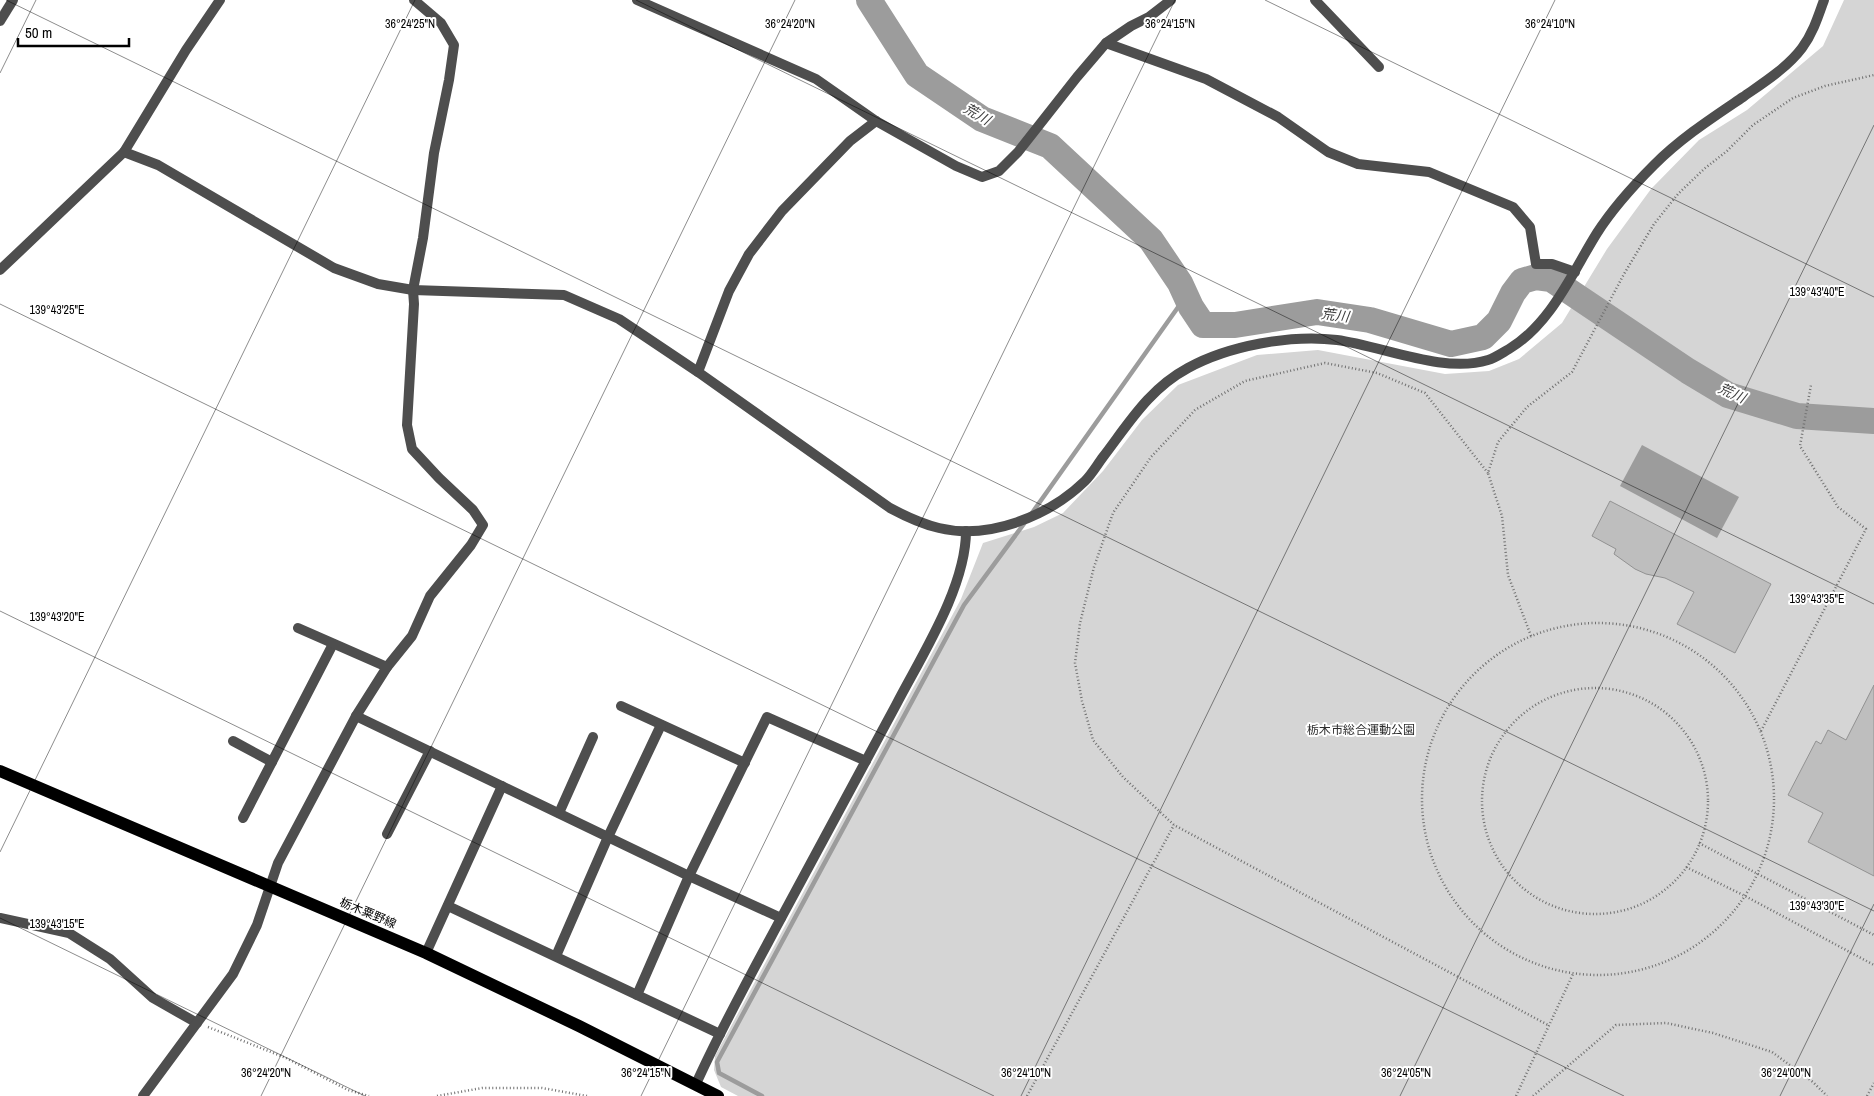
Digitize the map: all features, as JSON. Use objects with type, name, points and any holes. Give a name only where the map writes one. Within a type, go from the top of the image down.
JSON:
[{"type":"main road","name":"栃木粟野線","points":[[0,772],[426,953],[718,1096]]},
{"type":"street","points":[[0,21],[13,0]]},
{"type":"street","points":[[0,270],[124,152],[186,50],[220,0]]},
{"type":"street","points":[[143,1096],[233,974],[257,924],[278,863],[356,716],[387,667],[412,636],[430,596],[471,545],[483,525],[473,510],[412,449],[407,425],[414,304],[413,290],[423,238],[434,153],[454,45],[441,23],[414,0]]},
{"type":"street","points":[[637,0],[816,79],[876,121],[956,166],[982,177],[999,171],[1018,152],[1106,43],[1131,26],[1149,18],[1171,0]]},
{"type":"street","points":[[1315,0],[1379,67]]},
{"type":"street","points":[[124,152],[158,165],[334,268],[378,284],[413,290],[564,295],[619,319],[698,372],[890,508],[939,528],[966,531],[1004,526],[1036,516],[1064,497],[1086,480],[1133,416],[1154,392],[1187,368],[1218,355],[1289,339],[1335,339],[1426,360],[1458,365],[1488,360],[1512,348],[1537,326],[1575,272],[1598,231],[1625,195],[1655,163],[1687,135],[1757,88],[1801,50],[1814,28],[1824,0]]},
{"type":"street","points":[[1106,43],[1206,79],[1278,117],[1328,152],[1358,164],[1429,172],[1513,207],[1530,227],[1536,264],[1552,264],[1575,272]]},
{"type":"street","points":[[698,372],[729,291],[749,254],[782,211],[850,141],[876,121]]},
{"type":"street","points":[[696,1084],[720,1034],[950,599],[962,567],[966,547],[966,531]]},
{"type":"street","points":[[298,628],[387,667]]},
{"type":"street","points":[[243,818],[334,644]]},
{"type":"street","points":[[621,706],[745,762]]},
{"type":"street","points":[[356,716],[689,876],[781,918]]},
{"type":"street","points":[[637,995],[689,876],[767,717],[866,761]]},
{"type":"street","points":[[556,956],[608,837],[661,725]]},
{"type":"street","points":[[559,814],[593,737]]},
{"type":"street","points":[[233,742],[272,762]]},
{"type":"street","points":[[387,834],[430,751]]},
{"type":"street","points":[[426,953],[502,786]]},
{"type":"street","points":[[448,906],[720,1034]]},
{"type":"street","points":[[0,918],[69,933],[110,958],[154,998],[197,1023]]},
{"type":"path","points":[[1488,473],[1498,442],[1528,408],[1572,372],[1639,249],[1654,224],[1678,194],[1704,169],[1727,151],[1753,125],[1793,98],[1825,86],[1874,75]]},
{"type":"path","points":[[1531,636],[1508,575],[1502,516],[1488,473],[1425,394],[1377,373],[1324,363],[1245,381],[1195,410],[1151,458],[1113,513],[1091,577],[1080,623],[1075,663],[1082,701],[1093,740],[1124,777],[1174,825],[1548,1025]]},
{"type":"path","points":[[1761,731],[1866,529],[1838,507],[1800,446],[1811,385]]},
{"type":"path","points":[[1594,623],[1612,623],[1640,627],[1666,636],[1691,648],[1713,665],[1732,684],[1749,707],[1761,731],[1770,759],[1774,788],[1774,817],[1768,845],[1758,873],[1745,896],[1728,919],[1707,938],[1674,958],[1630,973],[1602,976],[1573,974],[1536,964],[1515,955],[1490,938],[1467,918],[1449,893],[1435,866],[1426,837],[1422,806],[1424,776],[1431,746],[1442,717],[1459,692],[1480,669],[1504,650],[1531,636],[1558,628],[1594,623]]},
{"type":"path","points":[[1608,688],[1645,698],[1676,720],[1698,752],[1708,788],[1707,816],[1698,843],[1686,867],[1666,890],[1634,908],[1598,915],[1562,910],[1529,894],[1504,868],[1487,836],[1482,800],[1488,768],[1506,730],[1535,705],[1570,690],[1608,688]]},
{"type":"path","points":[[1027,1096],[1174,825]]},
{"type":"path","points":[[1698,843],[1874,935]]},
{"type":"path","points":[[1686,867],[1745,896],[1874,965]]},
{"type":"path","points":[[1516,1096],[1573,974]]},
{"type":"path","points":[[197,1023],[286,1058],[348,1090],[369,1096]]},
{"type":"path","points":[[1534,1096],[1616,1025],[1666,1023],[1713,1033],[1772,1052],[1813,1082],[1827,1096]]},
{"type":"path","points":[[1867,1096],[1874,1083]]},
{"type":"path","points":[[437,1096],[482,1088],[542,1088],[588,1096]]},
{"type":"green space","name":"栃木市総合運動公園","points":[[1844,0],[1874,0],[1874,1096],[738,1096],[721,1087],[714,1070],[715,1056],[961,599],[983,543],[1034,527],[1063,513],[1103,471],[1142,420],[1178,385],[1257,355],[1318,350],[1445,374],[1489,371],[1519,359],[1562,323],[1607,249],[1651,189],[1699,140],[1747,110],[1823,46]]},
{"type":"shaded area","points":[[1642,445],[1739,497],[1717,538],[1620,486]]},
{"type":"building","points":[[1610,501],[1771,584],[1735,653],[1677,624],[1694,592],[1665,578],[1646,574],[1635,569],[1614,554],[1616,549],[1592,536]]},
{"type":"building","points":[[1874,685],[1874,876],[1808,842],[1823,813],[1788,795],[1816,741],[1821,744],[1828,730],[1846,740]]},
{"type":"waterway","name":"荒川","points":[[869,0],[917,75],[982,119],[1050,146],[1151,240],[1180,283],[1191,307],[1203,325],[1235,325],[1317,312],[1370,320],[1451,344],[1483,337],[1499,321],[1513,293],[1522,281],[1536,277],[1551,279],[1688,371],[1728,395],[1797,416],[1874,421]]},
{"type":"waterway","points":[[1032,513],[1186,296]]},
{"type":"waterway","points":[[762,1096],[719,1073],[717,1062],[964,605],[1026,521]]}]
